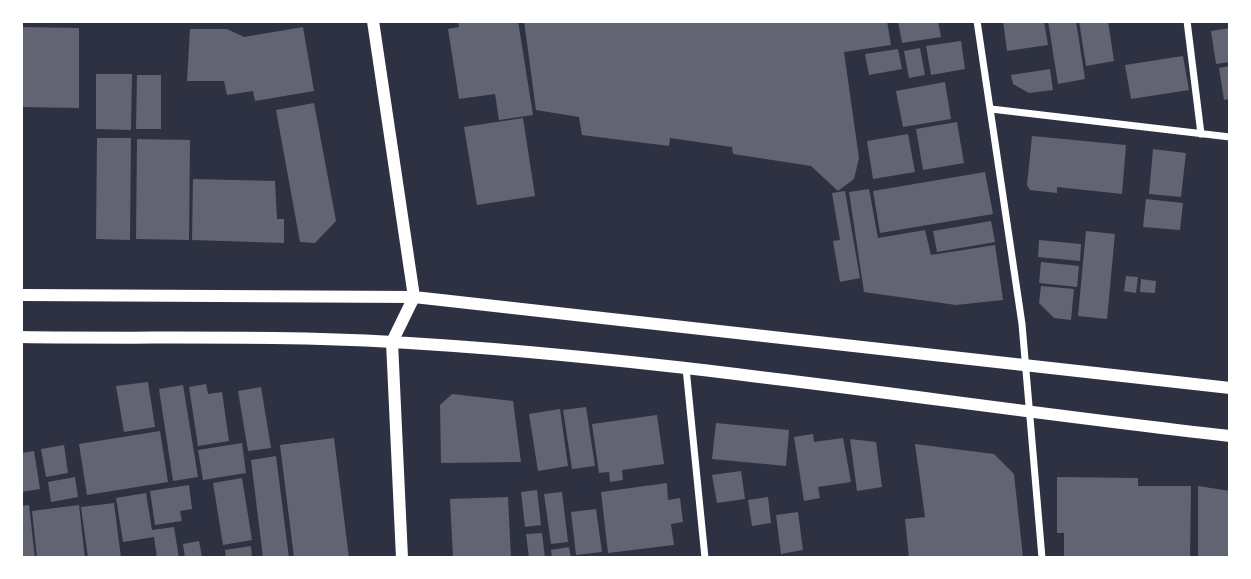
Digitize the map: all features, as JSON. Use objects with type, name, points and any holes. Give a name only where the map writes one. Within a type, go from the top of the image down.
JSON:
[{"type":"street","points":[[373,21],[414,297],[392,342],[402,558]]},
{"type":"street","points":[[977,21],[1022,324],[1042,558]]},
{"type":"street","points":[[1187,21],[1201,134]]},
{"type":"street","points":[[991,109],[1230,138]]},
{"type":"street","points":[[21,295],[414,297],[1230,388]]},
{"type":"street","points":[[21,337],[392,342],[686,368],[1028,414],[1230,436]]},
{"type":"street","points":[[686,368],[705,558]]},
{"type":"building","points":[[458,21],[518,21],[533,115],[499,120],[495,94],[459,99],[448,29],[459,27]]},
{"type":"building","points":[[524,21],[887,21],[891,45],[844,52],[859,158],[854,179],[838,191],[811,166],[733,154],[732,147],[670,138],[669,146],[582,135],[579,117],[536,110]]},
{"type":"building","points":[[898,21],[938,21],[941,37],[902,43]]},
{"type":"building","points":[[1003,21],[1044,21],[1048,45],[1007,51]]},
{"type":"building","points":[[1048,21],[1076,21],[1085,79],[1058,84]]},
{"type":"building","points":[[1079,21],[1108,21],[1114,61],[1086,66]]},
{"type":"building","points":[[21,27],[79,28],[79,108],[21,107]]},
{"type":"building","points":[[303,27],[314,91],[255,101],[253,91],[227,95],[224,81],[187,81],[190,29],[227,29],[244,37]]},
{"type":"building","points":[[1230,28],[1230,62],[1216,64],[1211,31]]},
{"type":"building","points":[[961,41],[965,69],[931,75],[926,46]]},
{"type":"building","points":[[920,48],[925,75],[909,78],[904,51]]},
{"type":"building","points":[[898,49],[902,69],[869,75],[865,54]]},
{"type":"building","points":[[1183,56],[1189,90],[1131,99],[1125,65]]},
{"type":"building","points":[[1230,66],[1230,99],[1224,100],[1219,68]]},
{"type":"building","points":[[1050,69],[1053,90],[1029,93],[1013,84],[1011,75]]},
{"type":"building","points":[[96,74],[132,74],[131,130],[96,129]]},
{"type":"building","points":[[137,75],[161,75],[161,129],[136,129]]},
{"type":"building","points":[[945,82],[951,119],[903,127],[896,91]]},
{"type":"building","points":[[314,103],[336,221],[315,243],[300,242],[276,110]]},
{"type":"building","points":[[523,118],[535,196],[477,205],[464,127]]},
{"type":"building","points":[[957,122],[964,163],[923,170],[916,129]]},
{"type":"building","points":[[908,134],[915,172],[873,179],[867,141]]},
{"type":"building","points":[[1032,136],[1126,145],[1122,194],[1057,187],[1057,193],[1030,190],[1027,185]]},
{"type":"building","points":[[97,138],[131,138],[130,240],[96,239]]},
{"type":"building","points":[[137,139],[190,140],[189,240],[136,239]]},
{"type":"building","points":[[1153,149],[1186,153],[1181,197],[1149,194]]},
{"type":"building","points":[[985,172],[993,214],[880,233],[873,191]]},
{"type":"building","points":[[193,179],[275,181],[277,219],[284,219],[284,243],[192,240]]},
{"type":"building","points":[[869,189],[878,238],[925,230],[931,255],[995,245],[1003,300],[956,305],[864,292],[849,192]]},
{"type":"building","points":[[845,191],[860,278],[840,282],[833,241],[840,240],[832,193]]},
{"type":"building","points":[[1146,199],[1183,203],[1180,230],[1143,227]]},
{"type":"building","points":[[991,221],[995,242],[937,252],[933,231]]},
{"type":"building","points":[[1086,231],[1115,234],[1107,319],[1078,316]]},
{"type":"building","points":[[1039,240],[1081,244],[1080,261],[1038,257]]},
{"type":"building","points":[[1041,262],[1079,266],[1077,287],[1039,283]]},
{"type":"building","points":[[1126,276],[1138,277],[1136,293],[1124,291]]},
{"type":"building","points":[[1141,279],[1156,281],[1155,293],[1140,292]]},
{"type":"building","points":[[1041,286],[1074,289],[1071,320],[1054,318],[1039,303]]},
{"type":"building","points":[[148,382],[155,427],[124,432],[116,386]]},
{"type":"building","points":[[206,384],[208,394],[222,392],[229,441],[198,446],[189,387]]},
{"type":"building","points":[[183,385],[198,477],[173,481],[159,389]]},
{"type":"building","points":[[261,387],[271,448],[248,451],[238,391]]},
{"type":"building","points":[[452,394],[513,401],[521,462],[441,463],[440,405]]},
{"type":"building","points":[[586,407],[595,466],[572,469],[563,410]]},
{"type":"building","points":[[560,409],[568,466],[538,471],[529,414]]},
{"type":"building","points":[[657,415],[664,464],[622,470],[623,480],[610,482],[609,472],[599,473],[592,424]]},
{"type":"building","points":[[716,423],[789,430],[786,466],[712,459]]},
{"type":"building","points":[[160,431],[168,482],[87,495],[79,444]]},
{"type":"building","points":[[813,434],[814,442],[843,438],[851,482],[818,487],[820,498],[804,501],[794,437]]},
{"type":"building","points":[[334,438],[349,558],[294,558],[280,445]]},
{"type":"building","points":[[850,439],[876,442],[882,487],[857,491]]},
{"type":"building","points":[[242,443],[246,473],[203,480],[198,450]]},
{"type":"building","points":[[915,444],[994,454],[1014,474],[1023,557],[909,558],[905,519],[925,517]]},
{"type":"building","points":[[64,445],[68,473],[46,477],[41,449]]},
{"type":"building","points":[[34,451],[40,489],[21,492],[21,453]]},
{"type":"building","points":[[276,456],[289,558],[263,558],[251,460]]},
{"type":"building","points":[[741,471],[745,499],[717,503],[712,475]]},
{"type":"building","points":[[75,477],[78,497],[51,502],[48,482]]},
{"type":"building","points":[[1057,477],[1138,478],[1138,486],[1191,486],[1190,558],[1064,558],[1064,533],[1057,533]]},
{"type":"building","points":[[242,478],[252,540],[223,545],[213,483]]},
{"type":"building","points":[[667,483],[668,500],[680,498],[683,522],[671,524],[674,545],[608,553],[601,492]]},
{"type":"building","points":[[189,485],[192,509],[180,511],[182,521],[155,525],[150,491]]},
{"type":"building","points":[[1198,486],[1230,491],[1230,558],[1198,558]]},
{"type":"building","points":[[537,490],[541,525],[525,527],[521,492]]},
{"type":"building","points":[[562,492],[568,542],[551,544],[544,494]]},
{"type":"building","points":[[146,493],[152,530],[174,527],[179,558],[157,558],[154,537],[123,542],[116,498]]},
{"type":"building","points":[[508,497],[511,558],[453,558],[450,499]]},
{"type":"building","points":[[768,497],[771,523],[752,526],[748,500]]},
{"type":"building","points":[[114,503],[121,558],[88,558],[81,507]]},
{"type":"building","points":[[29,505],[35,558],[21,558],[21,506]]},
{"type":"building","points":[[79,505],[85,558],[37,558],[32,511]]},
{"type":"building","points":[[596,509],[602,552],[576,555],[571,512]]},
{"type":"building","points":[[798,512],[803,550],[781,554],[776,515]]},
{"type":"building","points":[[542,533],[545,558],[529,558],[526,534]]},
{"type":"building","points":[[199,541],[202,557],[185,558],[183,544]]},
{"type":"building","points":[[251,546],[252,558],[226,558],[225,550]]},
{"type":"building","points":[[569,547],[571,558],[552,558],[551,550]]}]
